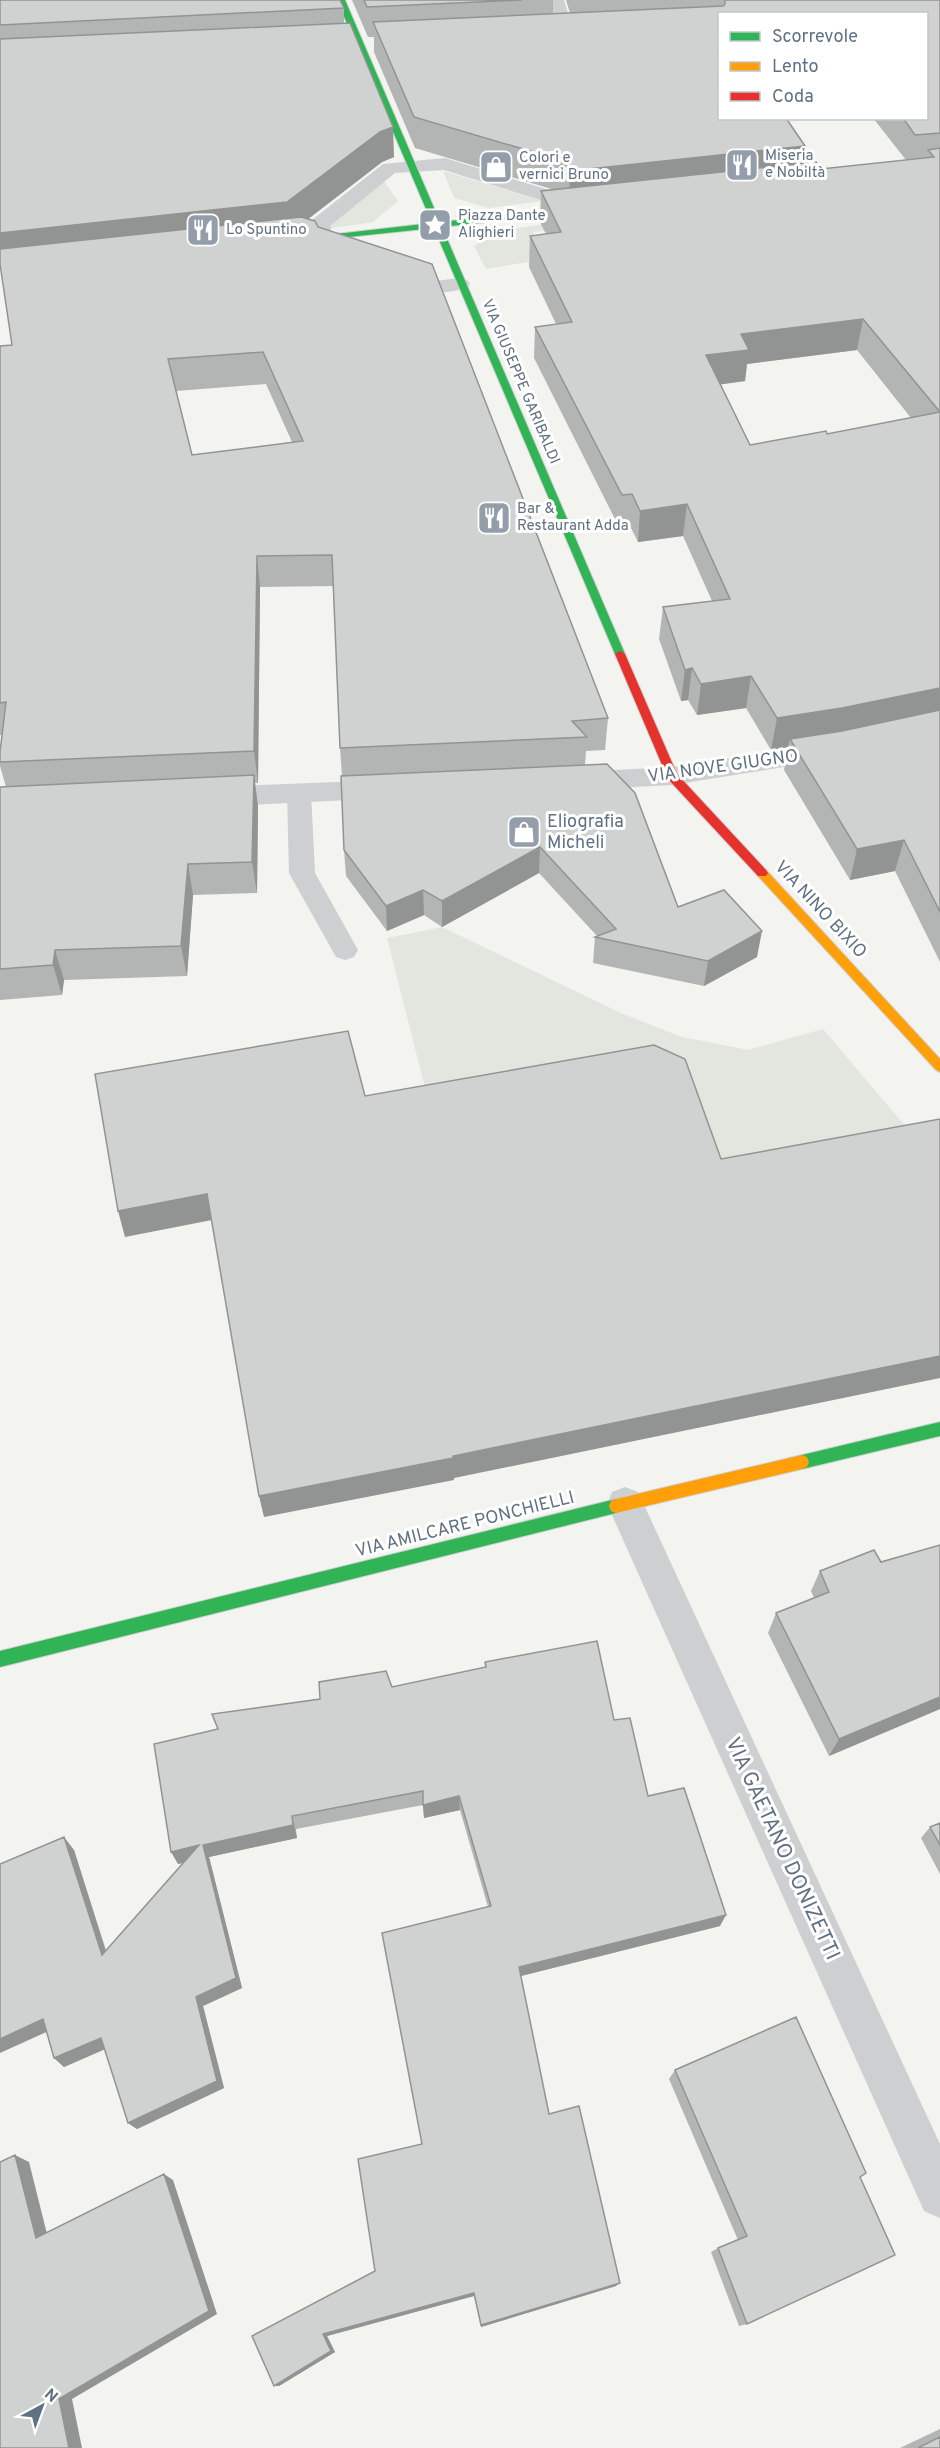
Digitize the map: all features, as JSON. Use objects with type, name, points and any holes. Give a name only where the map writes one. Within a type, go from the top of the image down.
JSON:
[{"type":"street","name":"VIA GIUSEPPE GARIBALDI","points":[[341,0],[460,284],[672,776]]},
{"type":"street","points":[[543,38],[572,37],[555,0]]},
{"type":"street","points":[[338,47],[384,45]]},
{"type":"street","points":[[321,231],[390,168],[412,166],[445,164],[555,198],[561,211]]},
{"type":"street","points":[[289,242],[321,231],[435,225],[596,207]]},
{"type":"street","points":[[321,231],[328,252],[432,287],[460,284]]},
{"type":"street","name":"VIA NOVE GIUGNO","points":[[549,782],[672,776],[858,746]]},
{"type":"street","name":"VIA NINO BIXIO","points":[[672,776],[940,1067]]},
{"type":"street","points":[[192,798],[418,788]]},
{"type":"street","name":"VIA AMILCARE PONCHIELLI","points":[[0,1659],[625,1504],[940,1429]]},
{"type":"street","name":"VIA GAETANO DONIZETTI","points":[[625,1504],[940,2195]]},
{"type":"lane","points":[[299,793],[302,873],[345,950]]},
{"type":"shaded area","points":[[443,171],[543,201],[488,208],[454,198]]},
{"type":"shaded area","points":[[383,180],[398,201],[373,222],[326,229]]},
{"type":"shaded area","points":[[554,223],[558,229],[533,232],[545,259],[486,269],[474,246],[496,231]]},
{"type":"shaded area","points":[[442,927],[623,1014],[682,1037],[748,1050],[823,1029],[906,1127],[709,1167],[431,1111],[387,938]]},
{"type":"building","points":[[0,0],[340,0],[344,8],[0,25]]},
{"type":"building","points":[[364,0],[522,0],[367,7]]},
{"type":"building","points":[[725,0],[940,0],[940,133],[915,135],[904,120],[928,120],[928,12],[718,12],[718,120],[787,120],[805,146],[570,171],[564,161],[414,117],[373,22],[723,6]]},
{"type":"building","points":[[350,23],[393,127],[380,132],[287,202],[0,233],[0,39]]},
{"type":"building","points":[[940,148],[940,412],[940,688],[842,708],[777,718],[751,676],[701,684],[692,668],[685,670],[663,607],[730,599],[687,504],[640,511],[632,494],[622,495],[535,327],[572,322],[530,236],[561,232],[541,191],[816,162],[821,169],[934,157],[928,150]],"holes":[[[863,319],[940,412],[827,434],[826,431],[750,445],[706,355],[749,350],[741,334]]]},
{"type":"building","points":[[301,217],[315,221],[318,227],[432,264],[608,718],[572,721],[587,737],[340,748],[332,555],[257,556],[254,751],[0,762],[6,702],[0,703],[0,346],[12,345],[0,264],[0,249]],"holes":[[[263,352],[303,441],[192,455],[168,359]]]},
{"type":"building","points":[[940,710],[940,912],[904,840],[857,849],[790,739],[842,731]]},
{"type":"building","points":[[607,764],[635,793],[678,907],[724,890],[762,931],[708,961],[595,937],[616,929],[540,847],[442,901],[423,890],[386,906],[344,850],[341,776]]},
{"type":"building","points":[[254,775],[252,862],[188,864],[181,946],[55,950],[53,965],[0,969],[0,787]]},
{"type":"building","points":[[348,1031],[365,1096],[654,1045],[685,1059],[721,1159],[940,1119],[940,1356],[453,1456],[453,1458],[259,1496],[207,1194],[118,1211],[95,1074]]},
{"type":"building","points":[[940,1545],[940,1697],[839,1739],[776,1613],[829,1592],[820,1571],[874,1550],[881,1562]]},
{"type":"building","points":[[597,1641],[614,1720],[630,1718],[648,1796],[684,1788],[726,1915],[519,1967],[549,2114],[579,2106],[620,2283],[481,2325],[474,2293],[323,2334],[331,2351],[274,2386],[252,2336],[375,2271],[358,2159],[422,2144],[382,1933],[491,1906],[459,1796],[423,1805],[423,1791],[292,1816],[293,1825],[203,1845],[236,1978],[196,1997],[217,2081],[128,2123],[101,2038],[54,2058],[43,2019],[0,2039],[0,1864],[64,1837],[102,1955],[199,1845],[171,1852],[154,1744],[218,1729],[212,1714],[320,1699],[319,1682],[386,1671],[392,1687],[486,1667],[485,1662]]},
{"type":"building","points":[[940,1823],[940,1845],[930,1827]]},
{"type":"building","points":[[796,2017],[866,2173],[860,2177],[895,2255],[747,2324],[718,2248],[747,2236],[675,2070]]},
{"type":"building","points":[[15,2155],[36,2238],[164,2174],[209,2311],[59,2399],[69,2448],[0,2448],[0,2162]]},
{"type":"building","points":[[940,2437],[940,2448],[918,2448]]},
{"type":"traffic: fast","points":[[341,0],[620,654]]},
{"type":"traffic: fast","points":[[301,240],[586,209]]},
{"type":"traffic: fast","points":[[802,1462],[940,1429]]},
{"type":"traffic: fast","points":[[0,1659],[616,1506]]},
{"type":"traffic: slow","points":[[762,873],[940,1067]]},
{"type":"traffic: slow","points":[[616,1506],[802,1462]]},
{"type":"traffic: jam","points":[[620,654],[672,776],[762,873]]},
{"type":"place","name":"Miseria e Nobiltà","points":[[742,165]]},
{"type":"place","name":"Colori e vernici Bruno","points":[[496,167]]},
{"type":"place","name":"Piazza Dante Alighieri","points":[[435,225]]},
{"type":"place","name":"Lo Spuntino","points":[[203,230]]},
{"type":"place","name":"Bar & Restaurant Adda","points":[[494,518]]},
{"type":"place","name":"Eliografia Micheli","points":[[524,832]]}]
